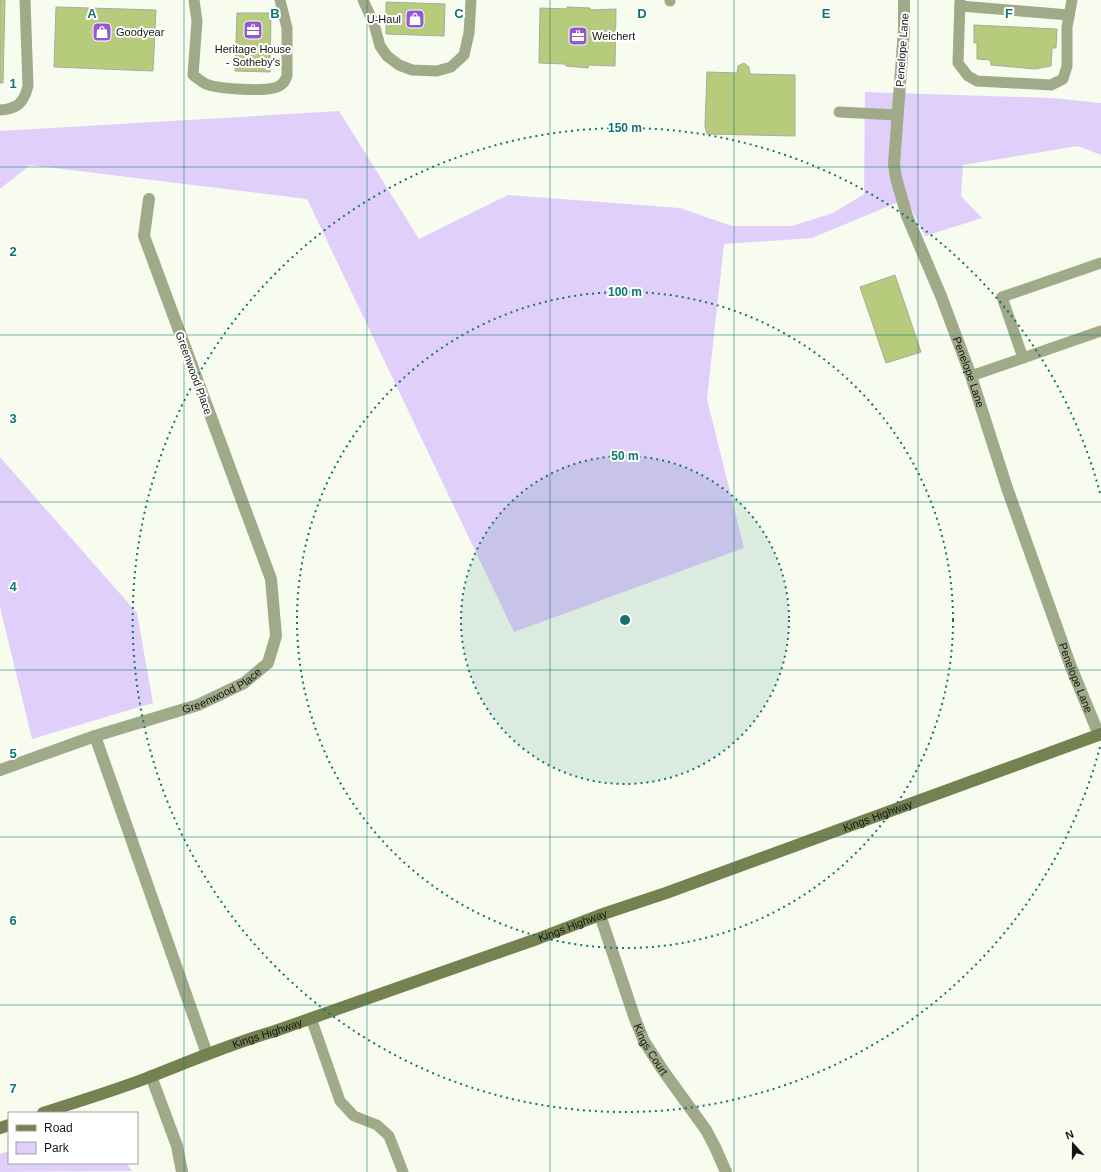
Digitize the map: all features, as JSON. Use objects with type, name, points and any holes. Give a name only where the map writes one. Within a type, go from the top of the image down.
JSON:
[{"type":"street","name":"Penelope Lane","points":[[904,0],[904,30],[894,164],[896,178],[907,216],[941,296],[971,376],[1007,488],[1068,659],[1100,734]]},
{"type":"street","name":"Greenwood Place","points":[[0,770],[95,736],[198,705],[244,683],[268,663],[276,636],[271,579],[144,236],[149,199]]},
{"type":"street","name":"Kings Highway","points":[[46,1112],[537,939],[600,915],[666,893],[1100,734]]},
{"type":"street","points":[[95,736],[121,814],[207,1054]]},
{"type":"street","name":"Kings Court","points":[[600,915],[635,1019],[644,1041],[662,1069],[706,1130],[726,1172]]},
{"type":"street","points":[[151,1076],[178,1146],[182,1172]]},
{"type":"lane","points":[[0,110],[15,107],[25,98],[28,86],[25,0]]},
{"type":"lane","points":[[194,0],[197,21],[193,75],[206,84],[238,89],[269,90],[279,87],[284,83],[287,76],[287,28],[280,0]]},
{"type":"lane","points":[[363,0],[374,24],[380,46],[387,56],[399,65],[412,70],[437,71],[451,67],[464,55],[470,34],[471,0]]},
{"type":"lane","points":[[1069,15],[960,3],[958,63],[968,76],[977,81],[1051,85],[1063,79],[1067,66],[1067,27],[1072,0]]},
{"type":"lane","points":[[839,112],[897,114]]},
{"type":"lane","points":[[1023,358],[1002,297],[1101,263]]},
{"type":"lane","points":[[971,376],[1101,331]]},
{"type":"lane","points":[[311,1018],[340,1101],[354,1116],[377,1125],[389,1136],[403,1172]]},
{"type":"green space","points":[[865,92],[1052,98],[1101,103],[1101,155],[1078,146],[963,165],[961,196],[982,218],[925,236],[906,199],[812,238],[724,244],[707,399],[744,548],[514,632],[307,199],[30,165],[0,189],[0,131],[339,111],[419,239],[508,195],[680,208],[732,226],[792,226],[833,213],[864,194]]},
{"type":"green space","points":[[0,457],[137,613],[153,703],[32,739],[0,607]]},
{"type":"green space","points":[[8,1151],[8,1164],[127,1164],[132,1171],[0,1172],[0,1154]]},
{"type":"building","points":[[0,0],[5,0],[3,83],[0,83]]},
{"type":"building","name":"U-Haul","points":[[386,2],[445,4],[444,36],[386,34]]},
{"type":"building","points":[[56,7],[156,10],[153,71],[54,67]]},
{"type":"building","name":"Weichert","points":[[567,7],[590,8],[590,10],[616,9],[615,66],[589,65],[588,68],[566,66],[565,64],[539,63],[540,8],[567,9]]},
{"type":"building","points":[[237,13],[271,13],[270,72],[235,71]]},
{"type":"building","points":[[974,25],[1057,29],[1056,48],[1052,48],[1051,66],[1035,69],[991,65],[990,60],[977,59],[977,43],[974,43]]},
{"type":"building","points":[[744,63],[749,67],[750,74],[795,75],[795,136],[707,134],[705,126],[707,72],[737,73],[738,66]]},
{"type":"building","points":[[895,275],[921,352],[886,363],[860,287]]},
{"type":"place","name":"U-Haul","points":[[415,19]]},
{"type":"place","name":"Heritage House - Sotheby's","points":[[253,30]]},
{"type":"place","name":"Goodyear","points":[[102,32]]},
{"type":"place","name":"Weichert","points":[[578,36]]}]
